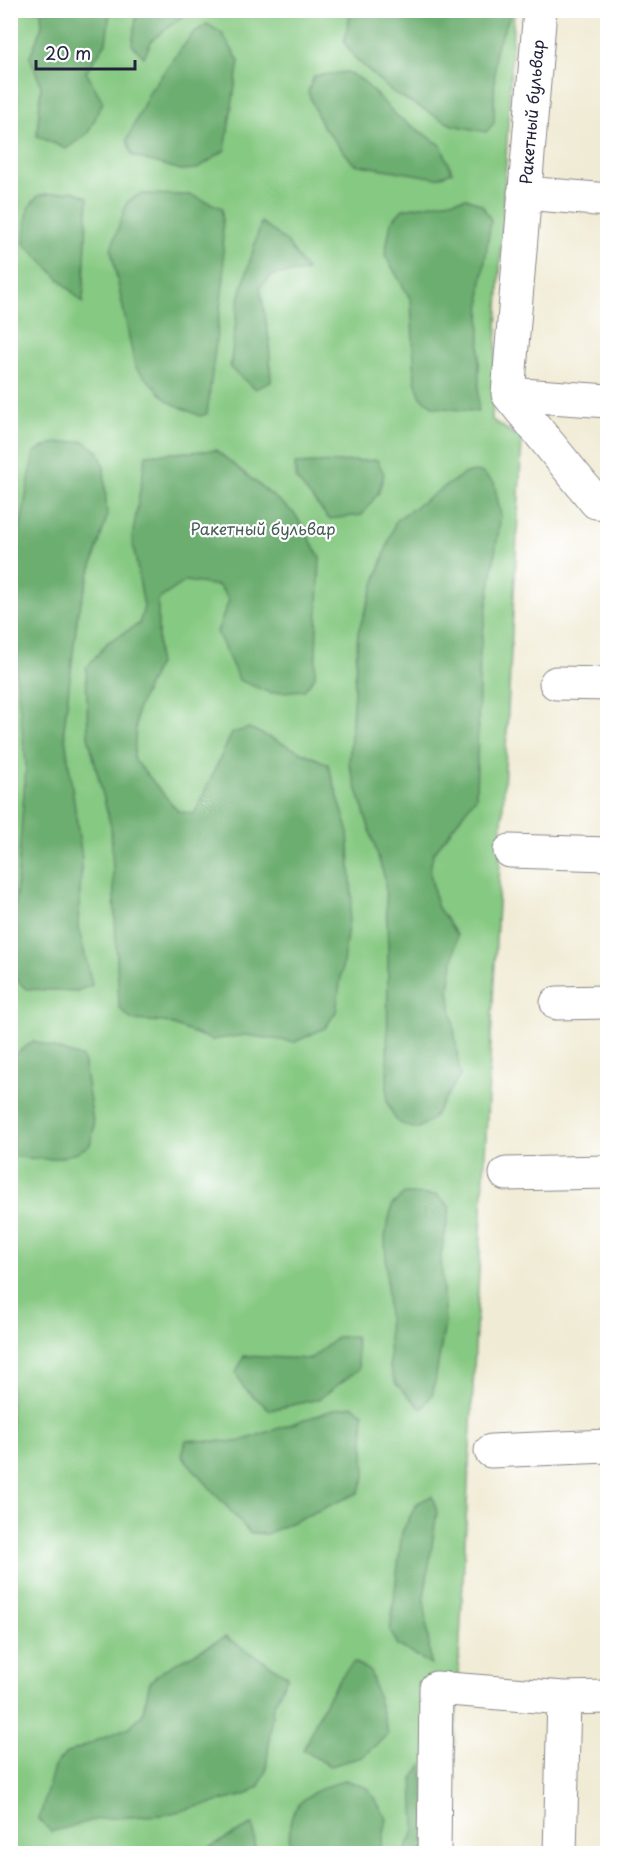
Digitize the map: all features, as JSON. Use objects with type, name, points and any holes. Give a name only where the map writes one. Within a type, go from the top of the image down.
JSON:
[{"type":"street","name":"Ракетный бульвар","points":[[508,393],[540,10]]},
{"type":"street","points":[[524,193],[608,200]]},
{"type":"street","points":[[508,393],[608,401]]},
{"type":"street","points":[[508,393],[596,502],[608,504]]},
{"type":"street","points":[[556,683],[608,684]]},
{"type":"street","points":[[510,851],[608,854]]},
{"type":"street","points":[[557,1002],[608,1002]]},
{"type":"street","points":[[506,1174],[608,1172]]},
{"type":"street","points":[[490,1450],[608,1446]]},
{"type":"street","points":[[434,1854],[436,1689],[564,1698],[608,1697]]},
{"type":"street","points":[[560,1854],[564,1698]]},
{"type":"green space","points":[[137,10],[190,11],[152,40],[144,57],[132,45]]},
{"type":"green space","points":[[351,10],[512,11],[495,51],[494,123],[486,132],[452,125],[392,92],[354,57],[344,42]]},
{"type":"green space","name":"Ракетный бульвар","points":[[13,11],[514,11],[492,420],[522,439],[449,1853],[11,1854],[10,28]]},
{"type":"green space","points":[[41,11],[110,11],[106,43],[86,72],[103,102],[88,133],[66,149],[37,136],[41,86],[30,57],[42,26]]},
{"type":"green space","points":[[207,24],[222,33],[239,61],[225,150],[197,169],[181,170],[132,156],[127,140],[150,91],[193,33]]},
{"type":"green space","points":[[347,72],[362,80],[398,117],[441,145],[452,172],[437,178],[354,164],[321,124],[308,92],[314,76]]},
{"type":"green space","points":[[73,191],[88,197],[83,303],[24,243],[28,208],[39,195]]},
{"type":"green space","points":[[140,194],[191,195],[222,208],[224,277],[207,414],[200,416],[169,402],[135,367],[111,249],[127,202]]},
{"type":"green space","points":[[467,198],[482,205],[491,220],[481,288],[478,412],[434,407],[421,397],[415,381],[411,300],[385,255],[391,222],[403,209]]},
{"type":"green space","points":[[261,222],[287,242],[307,271],[273,275],[260,287],[269,339],[271,382],[255,389],[230,368],[238,303]]},
{"type":"green space","points":[[84,441],[99,452],[104,468],[107,517],[78,612],[64,729],[82,859],[78,925],[92,985],[77,991],[26,989],[14,977],[11,960],[26,766],[15,663],[15,557],[34,452],[51,444]]},
{"type":"green space","points":[[216,450],[295,514],[320,557],[315,677],[304,690],[270,693],[239,680],[217,632],[229,600],[219,586],[186,581],[158,600],[158,664],[137,710],[134,759],[178,811],[194,814],[232,733],[249,728],[328,764],[348,830],[352,899],[336,1012],[325,1028],[295,1042],[245,1035],[212,1040],[165,1022],[132,1020],[119,1008],[111,827],[88,736],[86,668],[108,642],[139,624],[144,607],[132,538],[146,455]]},
{"type":"green space","points":[[377,460],[384,474],[379,492],[362,515],[329,519],[296,479],[295,464]]},
{"type":"green space","points":[[481,472],[494,483],[501,515],[480,652],[476,797],[433,854],[430,872],[437,906],[457,935],[449,989],[460,1076],[432,1119],[417,1129],[397,1121],[387,1101],[388,946],[385,879],[349,764],[358,632],[396,520],[465,473]]},
{"type":"green space","points":[[34,1041],[83,1058],[94,1128],[90,1145],[70,1155],[52,1159],[11,1156],[11,1057]]},
{"type":"green space","points":[[404,1194],[437,1195],[450,1207],[441,1256],[445,1324],[433,1393],[422,1409],[396,1384],[390,1368],[385,1237],[392,1205]]},
{"type":"green space","points":[[355,1336],[359,1369],[319,1399],[270,1410],[244,1388],[236,1373],[244,1356],[310,1359],[338,1337]]},
{"type":"green space","points":[[353,1406],[363,1413],[365,1477],[358,1493],[266,1534],[250,1533],[182,1456],[186,1440],[238,1442],[336,1409]]},
{"type":"green space","points":[[432,1496],[437,1512],[424,1598],[431,1665],[398,1645],[390,1631],[402,1532],[417,1503]]},
{"type":"green space","points":[[225,1637],[288,1676],[273,1706],[266,1771],[259,1786],[246,1795],[163,1815],[98,1819],[51,1832],[39,1819],[54,1767],[65,1754],[129,1727],[142,1715],[150,1682],[163,1670]]},
{"type":"green space","points":[[354,1662],[370,1671],[388,1734],[362,1757],[330,1766],[303,1750],[331,1692]]},
{"type":"green space","points":[[422,1765],[428,1853],[404,1854],[415,1829],[413,1777]]},
{"type":"green space","points":[[345,1780],[368,1788],[387,1819],[380,1853],[289,1853],[290,1825],[296,1808],[314,1792]]},
{"type":"green space","points":[[253,1824],[256,1853],[199,1853]]}]
